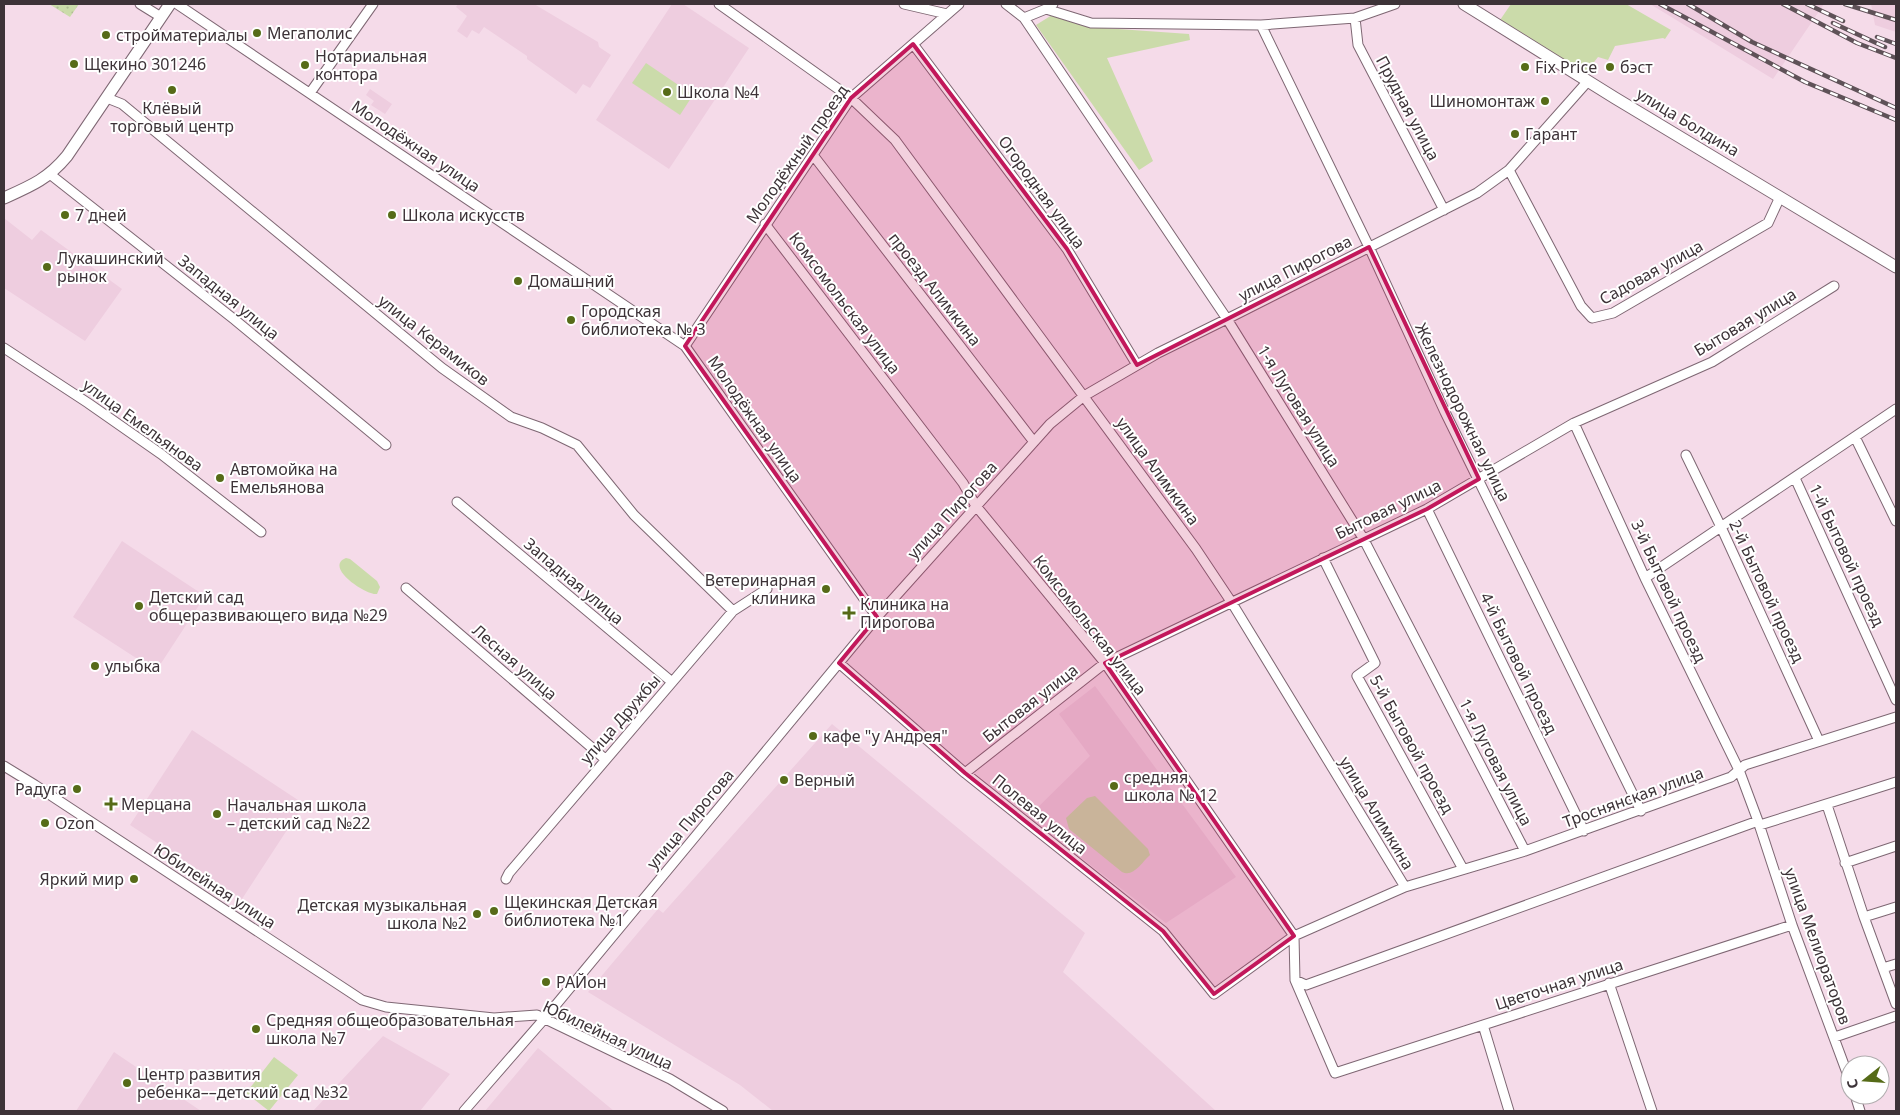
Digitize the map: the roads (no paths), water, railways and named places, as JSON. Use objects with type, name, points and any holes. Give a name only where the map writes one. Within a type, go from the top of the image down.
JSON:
[{"type":"main road","points":[[4,198],[37,183],[50,174],[67,156],[170,4]]},
{"type":"main road","name":"улица Болдина","points":[[1464,4],[1896,267]]},
{"type":"street","points":[[140,4],[161,17]]},
{"type":"street","name":"Молодёжная улица","points":[[177,4],[685,346],[877,618]]},
{"type":"street","points":[[310,93],[373,4]]},
{"type":"street","name":"улица Алимкина","points":[[719,4],[851,98],[896,140],[1196,548],[1232,603],[1405,887]]},
{"type":"street","points":[[904,4],[947,14]]},
{"type":"street","name":"Молодёжный проезд","points":[[685,346],[851,98],[959,4]]},
{"type":"street","name":"1-я Луговая улица","points":[[1006,4],[1024,18],[1228,319],[1363,538],[1525,851]]},
{"type":"street","points":[[1024,18],[1049,6],[1091,23],[1261,25],[1355,18],[1395,4]]},
{"type":"street","name":"Прудная улица","points":[[1355,18],[1358,45],[1444,210]]},
{"type":"street","name":"Железнодорожная улица","points":[[1261,25],[1370,247],[1445,412],[1640,811]]},
{"type":"street","name":"Огородная улица","points":[[912,44],[1068,249],[1137,365]]},
{"type":"street","name":"улица Пирогова","points":[[464,1111],[545,1018],[877,618],[1050,424],[1084,396],[1158,353],[1477,192],[1509,170],[1588,81]]},
{"type":"street","name":"улица Керамиков","points":[[107,98],[122,104],[442,368],[511,417],[542,428],[577,445],[634,515],[733,610]]},
{"type":"street","name":"проезд Алимкина","points":[[813,154],[1034,442]]},
{"type":"street","name":"Садовая улица","points":[[1509,170],[1581,306],[1592,318],[1613,314],[1768,223],[1780,197]]},
{"type":"street","name":"Западная улица","points":[[50,174],[235,320],[386,445]]},
{"type":"street","name":"Комсомольская улица","points":[[765,224],[957,475],[976,506],[1105,663],[1294,936]]},
{"type":"street","name":"Бытовая улица","points":[[965,773],[1105,663],[1427,509],[1574,423],[1712,362],[1834,286]]},
{"type":"street","name":"улица Емельянова","points":[[4,348],[161,454],[261,532]]},
{"type":"street","points":[[1645,578],[1896,409]]},
{"type":"street","name":"3-й Бытовой проезд","points":[[1574,423],[1645,578],[1739,770],[1759,823]]},
{"type":"street","points":[[1855,437],[1896,521]]},
{"type":"street","name":"2-й Бытовой проезд","points":[[1686,455],[1721,527],[1818,741]]},
{"type":"street","name":"1-й Бытовой проезд","points":[[1795,478],[1896,700]]},
{"type":"street","name":"Западная улица","points":[[458,502],[672,682]]},
{"type":"street","name":"4-й Бытовой проезд","points":[[1427,509],[1584,831]]},
{"type":"street","name":"5-й Бытовой проезд","points":[[1323,558],[1375,663],[1357,676],[1463,869]]},
{"type":"street","name":"Лесная улица","points":[[406,588],[605,759]]},
{"type":"street","name":"улица Дружбы","points":[[506,879],[509,873],[605,759],[733,610],[767,589]]},
{"type":"street","name":"Полевая улица","points":[[839,664],[965,773],[1163,931],[1214,994]]},
{"type":"street","name":"Троснянская улица","points":[[1214,994],[1294,936],[1405,887],[1584,831],[1731,777],[1745,765],[1896,717]]},
{"type":"street","name":"Юбилейная улица","points":[[4,766],[362,1000],[394,1008],[494,1018],[537,1015],[670,1079],[723,1111]]},
{"type":"street","points":[[1294,936],[1295,980],[1306,985],[1759,823],[1827,805],[1896,782]]},
{"type":"street","points":[[1827,805],[1845,863],[1896,1004]]},
{"type":"street","name":"улица Мелиораторов","points":[[1759,823],[1792,925],[1841,1055]]},
{"type":"street","points":[[1845,863],[1896,846]]},
{"type":"street","points":[[1864,917],[1896,907]]},
{"type":"street","name":"Цветочная улица","points":[[1295,980],[1335,1073],[1792,925]]},
{"type":"street","points":[[1883,968],[1896,964]]},
{"type":"street","points":[[1609,983],[1652,1111]]},
{"type":"street","points":[[1835,1037],[1896,1016]]},
{"type":"street","points":[[1483,1025],[1509,1111]]},
{"type":"railway","points":[[1660,4],[1805,82],[1896,120]]},
{"type":"railway","points":[[1688,4],[1752,42],[1896,108]]},
{"type":"railway","points":[[1783,4],[1857,43],[1896,58]]},
{"type":"railway","points":[[1807,4],[1843,21]]},
{"type":"railway","points":[[1845,4],[1896,20]]},
{"type":"railway","points":[[1833,23],[1885,47]]},
{"type":"railway","points":[[1877,37],[1896,44]]},
{"type":"place","name":"Мегаполис","points":[[257,33]]},
{"type":"place","name":"стройматериалы","points":[[106,35]]},
{"type":"place","name":"Щекино 301246","points":[[74,64]]},
{"type":"place","name":"Нотариальная контора","points":[[305,65]]},
{"type":"place","name":"Fix Price","points":[[1525,67]]},
{"type":"place","name":"бэст","points":[[1610,67]]},
{"type":"place","name":"Клёвый торговый центр","points":[[172,90]]},
{"type":"place","name":"Школа №4","points":[[667,92]]},
{"type":"place","name":"Шиномонтаж","points":[[1545,101]]},
{"type":"place","name":"Гарант","points":[[1515,134]]},
{"type":"place","name":"7 дней","points":[[65,215]]},
{"type":"place","name":"Школа искусств","points":[[392,215]]},
{"type":"place","name":"Лукашинский рынок","points":[[47,267]]},
{"type":"place","name":"Домашний","points":[[518,281]]},
{"type":"place","name":"Городская библиотека № 3","points":[[571,320]]},
{"type":"place","name":"Автомойка на Емельянова","points":[[220,478]]},
{"type":"place","name":"Ветеринарная клиника","points":[[826,589]]},
{"type":"place","name":"Детский сад общеразвивающего вида №29","points":[[139,606]]},
{"type":"place","name":"Клиника на Пирогова","points":[[849,613]]},
{"type":"place","name":"улыбка","points":[[95,666]]},
{"type":"place","name":"кафе \"у Андрея\"","points":[[813,736]]},
{"type":"place","name":"Верный","points":[[784,780]]},
{"type":"place","name":"средняя школа № 12","points":[[1114,786]]},
{"type":"place","name":"Радуга","points":[[77,789]]},
{"type":"place","name":"Мерцана","points":[[111,804]]},
{"type":"place","name":"Начальная школа – детский сад №22","points":[[217,814]]},
{"type":"place","name":"Ozon","points":[[45,823]]},
{"type":"place","name":"Яркий мир","points":[[134,879]]},
{"type":"place","name":"Щекинская Детская библиотека №1","points":[[494,911]]},
{"type":"place","name":"Детская музыкальная школа №2","points":[[477,914]]},
{"type":"place","name":"РАЙон","points":[[546,982]]},
{"type":"place","name":"Средняя общеобразовательная школа №7","points":[[256,1029]]},
{"type":"place","name":"Центр развития ребенка––детский сад №32","points":[[127,1083]]}]
